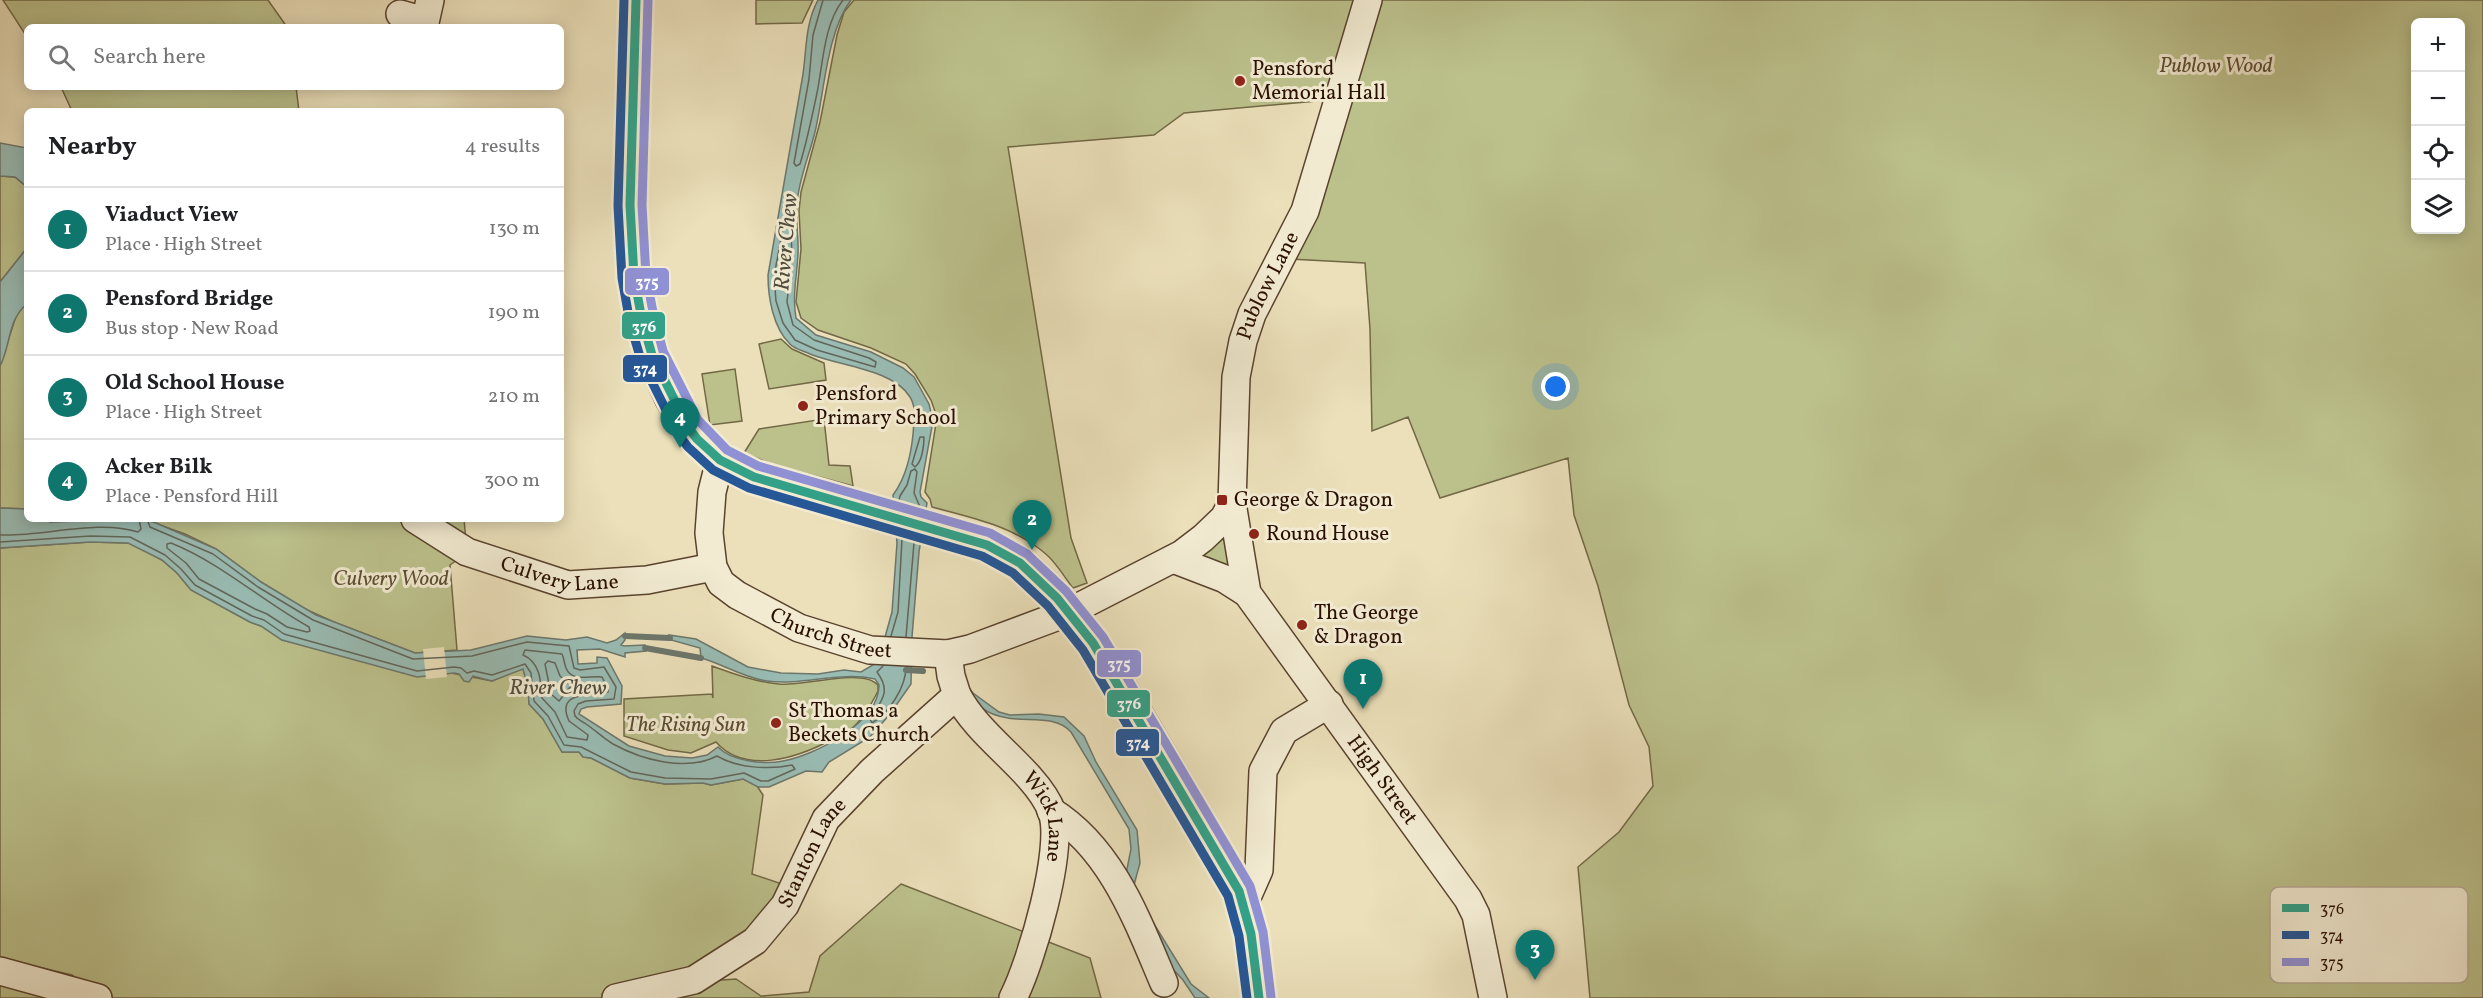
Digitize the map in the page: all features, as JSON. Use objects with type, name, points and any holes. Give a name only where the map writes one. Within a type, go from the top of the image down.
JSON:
[{"type":"highway","points":[[636,0],[630,205],[636,295],[646,338],[671,396],[697,439],[720,460],[754,477],[987,545],[1020,563],[1044,584],[1092,643],[1144,726],[1197,816],[1244,904],[1255,955],[1259,998]]},
{"type":"street","name":"Publow Lane","points":[[1232,503],[1236,376],[1243,341],[1252,314],[1305,211],[1368,0]]},
{"type":"street","points":[[713,567],[709,533],[712,492],[720,460]]},
{"type":"street","points":[[1069,612],[1173,559],[1203,538],[1224,518],[1232,503]]},
{"type":"street","name":"High Street","points":[[1232,503],[1247,593],[1468,899],[1476,915],[1493,998]]},
{"type":"street","name":"Culvery Lane","points":[[420,522],[467,552],[568,585],[646,580],[713,567]]},
{"type":"street","points":[[1173,559],[1225,579],[1247,593]]},
{"type":"street","name":"Church Street","points":[[713,567],[721,583],[737,595],[799,628],[870,650],[920,654],[948,654],[970,650],[1069,612]]},
{"type":"street","points":[[948,654],[957,695]]},
{"type":"street","name":"Wick Lane","points":[[957,695],[966,711],[1031,779],[1051,811],[1054,824],[1051,879],[1024,977],[1013,998]]},
{"type":"street","name":"Stanton Lane","points":[[616,998],[694,980],[755,941],[785,905],[826,819],[872,771],[957,695]]},
{"type":"street","points":[[1244,904],[1259,870],[1263,771],[1284,731],[1329,704]]},
{"type":"street","points":[[1051,811],[1080,831],[1114,875],[1123,890],[1164,983]]},
{"type":"street","points":[[0,971],[98,998]]},
{"type":"green space","points":[[3,0],[268,0],[285,24],[24,24],[24,32]]},
{"type":"green space","points":[[756,0],[813,0],[802,23],[756,24]]},
{"type":"green space","points":[[854,0],[1357,0],[1328,100],[1184,113],[1154,135],[1008,147],[1071,538],[1087,583],[1073,588],[1047,555],[1007,530],[978,519],[932,507],[925,492],[937,417],[931,400],[915,374],[906,364],[871,348],[818,330],[801,318],[796,302],[801,249],[799,211],[801,192],[820,122],[837,35],[844,12]]},
{"type":"green space","name":"Publow Wood","points":[[1379,0],[2483,0],[2483,998],[1590,998],[1578,867],[1619,832],[1653,786],[1649,747],[1629,705],[1598,586],[1574,515],[1568,458],[1440,498],[1408,417],[1372,431],[1370,329],[1365,263],[1290,259]]},
{"type":"green space","points":[[62,90],[296,90],[299,108],[71,108]]},
{"type":"green space","points":[[0,176],[15,177],[24,184],[24,252],[0,282]]},
{"type":"green space","points":[[24,306],[24,509],[0,508],[0,366],[20,309]]},
{"type":"green space","points":[[781,339],[792,349],[824,363],[826,380],[769,389],[759,344]]},
{"type":"green space","points":[[735,369],[742,421],[710,425],[702,374]]},
{"type":"green space","points":[[824,419],[829,465],[850,466],[853,486],[771,464],[744,453],[759,429]]},
{"type":"green space","name":"Culvery Wood","points":[[151,522],[464,522],[467,553],[450,565],[457,650],[415,653],[336,623],[303,608],[261,582],[216,549],[185,534]]},
{"type":"green space","points":[[1225,537],[1236,569],[1201,557]]},
{"type":"green space","points":[[90,542],[135,545],[162,560],[191,590],[261,626],[282,640],[492,681],[523,668],[528,687],[529,704],[543,719],[562,752],[579,752],[583,757],[591,758],[630,778],[665,784],[703,783],[711,785],[743,779],[755,783],[763,795],[752,874],[785,885],[781,902],[693,979],[601,998],[108,998],[92,991],[72,975],[0,958],[0,548]]},
{"type":"green space","name":"The Rising Sun","points":[[712,666],[753,680],[779,684],[859,678],[870,680],[878,685],[878,691],[863,716],[849,730],[803,753],[772,760],[756,761],[741,758],[728,752],[716,742],[691,753],[668,750],[624,736],[624,699],[712,694],[713,698]]},
{"type":"green space","points":[[901,884],[1027,933],[1004,998],[626,998],[694,982],[736,979],[761,996],[809,992],[820,956]]},
{"type":"green space","points":[[1046,941],[1090,958],[1101,998],[1027,998],[1034,985]]},
{"type":"green space","points":[[0,982],[49,998],[0,998]]},
{"type":"water","name":"River Chew","points":[[818,0],[851,0],[843,13],[831,45],[815,132],[798,194],[796,318],[816,335],[871,352],[903,368],[914,377],[929,404],[933,421],[920,492],[921,497],[927,503],[919,552],[912,637],[911,684],[870,737],[829,762],[822,772],[806,771],[769,787],[758,787],[743,779],[711,785],[703,783],[665,784],[630,778],[591,758],[583,757],[579,752],[562,752],[543,719],[529,704],[528,687],[523,669],[492,681],[473,676],[469,682],[464,681],[459,674],[454,673],[417,677],[282,640],[261,626],[191,590],[162,560],[128,543],[90,542],[0,548],[0,508],[24,509],[24,522],[153,522],[216,549],[261,582],[316,615],[415,653],[471,650],[527,636],[566,640],[587,637],[607,643],[625,633],[625,640],[621,645],[645,645],[646,651],[625,653],[625,657],[600,649],[577,650],[578,664],[597,663],[597,657],[607,658],[622,686],[621,704],[587,707],[581,709],[579,714],[629,746],[665,756],[692,758],[707,755],[718,747],[739,759],[775,762],[812,752],[843,735],[868,712],[876,699],[879,685],[875,679],[834,677],[794,682],[767,681],[701,658],[700,648],[671,640],[669,635],[696,639],[748,667],[781,673],[818,674],[844,670],[861,672],[878,662],[892,612],[897,543],[893,495],[906,469],[911,449],[914,420],[916,419],[912,402],[902,388],[879,374],[822,358],[792,346],[779,330],[769,293],[768,275],[813,10]]},
{"type":"water","points":[[0,143],[24,147],[24,184],[15,177],[0,176]]},
{"type":"water","points":[[24,252],[24,307],[13,325],[0,366],[0,282]]},
{"type":"water","points":[[964,682],[973,693],[999,712],[1010,715],[1039,714],[1064,717],[1084,736],[1096,762],[1137,830],[1140,863],[1134,885],[1138,898],[1191,984],[1209,998],[1195,998],[1168,964],[1125,879],[1131,849],[1129,829],[1071,732],[1060,724],[1002,717],[987,711],[974,700]]},
{"type":"pier","points":[[444,647],[447,677],[426,679],[423,649]]},
{"type":"waterway","name":"River Chew","points":[[625,636],[670,638]]},
{"type":"waterway","name":"River Chew","points":[[645,648],[701,658]]},
{"type":"waterway","points":[[906,670],[923,671]]},
{"type":"transit line","name":"374","points":[[624,0],[618,206],[622,278],[630,323],[641,360],[678,434],[688,447],[713,470],[749,488],[982,556],[1013,573],[1048,606],[1083,650],[1228,896],[1239,936],[1247,998]]},
{"type":"transit line","name":"376","points":[[636,0],[630,205],[634,277],[642,320],[652,355],[688,427],[697,439],[720,460],[754,477],[987,545],[1020,563],[1057,598],[1093,643],[1239,891],[1251,934],[1259,998]]},
{"type":"transit line","name":"375","points":[[648,0],[642,205],[646,276],[663,351],[698,420],[727,450],[758,466],[990,533],[1027,554],[1066,591],[1103,637],[1250,886],[1263,932],[1271,997]]},
{"type":"place","name":"Pensford Memorial Hall","points":[[1240,81]]},
{"type":"place","name":"Pensford Primary School","points":[[803,406]]},
{"type":"place","name":"Acker Bilk","points":[[680,448]]},
{"type":"place","name":"George & Dragon","points":[[1222,500]]},
{"type":"place","name":"Round House","points":[[1254,534]]},
{"type":"place","name":"Pensford Bridge","points":[[1032,550]]},
{"type":"place","name":"The George & Dragon","points":[[1302,625]]},
{"type":"place","name":"Viaduct View","points":[[1363,709]]},
{"type":"place","name":"St Thomas a Beckets Church","points":[[776,723]]},
{"type":"place","name":"Old School House","points":[[1535,980]]}]
